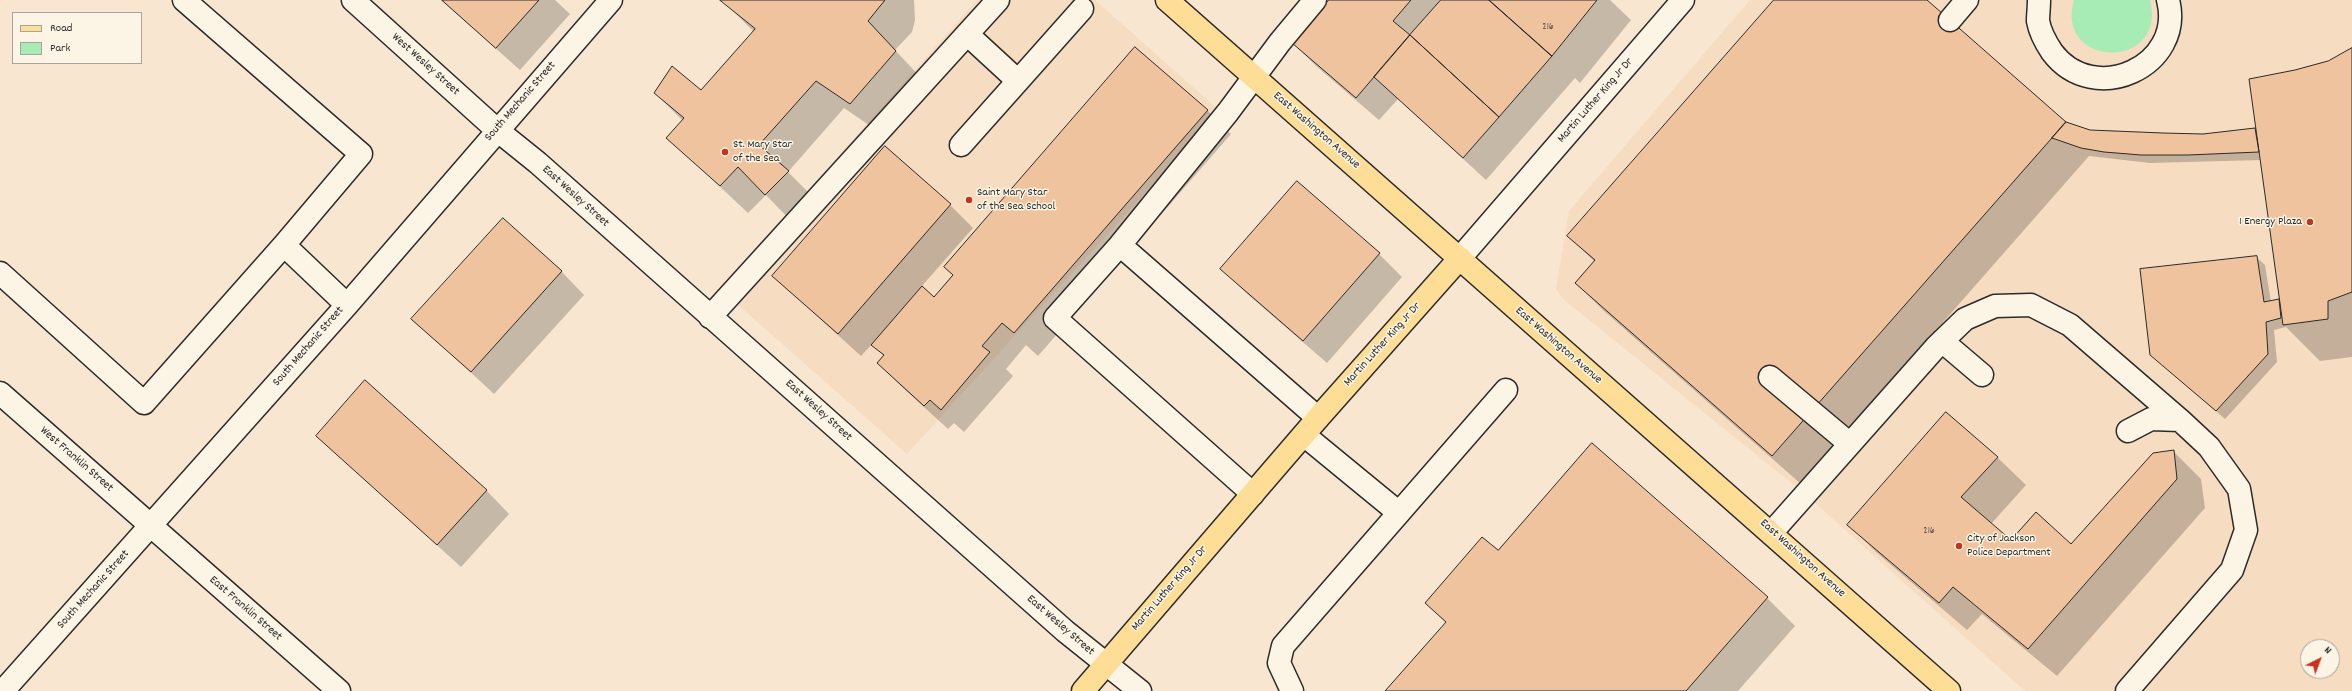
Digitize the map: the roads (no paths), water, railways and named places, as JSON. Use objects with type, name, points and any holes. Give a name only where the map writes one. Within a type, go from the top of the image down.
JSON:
[{"type":"main road","name":"East Washington Avenue","points":[[1167,0],[1772,532],[1949,691]]},
{"type":"main road","name":"Martin Luther King Jr Dr","points":[[1083,691],[1104,664],[1318,418],[1460,258]]},
{"type":"street","points":[[0,273],[144,403],[284,245],[362,154],[184,0]]},
{"type":"street","name":"West Wesley Street","points":[[353,0],[497,130]]},
{"type":"street","name":"South Mechanic Street","points":[[3,691],[151,527],[611,0]]},
{"type":"street","points":[[710,317],[998,0]]},
{"type":"street","points":[[1253,494],[1055,318],[1120,245],[1228,112],[1253,76],[1315,0]]},
{"type":"street","name":"Martin Luther King Jr Dr","points":[[1460,258],[1683,0]]},
{"type":"street","points":[[1950,20],[1967,0]]},
{"type":"street","points":[[2039,0],[2038,22],[2046,43],[2059,61],[2078,74],[2100,79],[2123,76],[2143,66],[2158,50],[2168,30],[2170,7],[2168,0]]},
{"type":"street","points":[[961,145],[1082,9]]},
{"type":"street","points":[[967,34],[1018,81]]},
{"type":"street","name":"East Wesley Street","points":[[497,130],[538,164],[1104,664],[1140,691]]},
{"type":"street","points":[[284,245],[347,304]]},
{"type":"street","points":[[1120,245],[1318,418]]},
{"type":"street","points":[[1772,532],[1942,341],[1966,319],[1995,306],[2031,305],[2070,325],[2180,420],[2209,446],[2239,489],[2246,530],[2232,570],[2127,691]]},
{"type":"street","points":[[1942,341],[1982,375]]},
{"type":"street","points":[[1770,377],[1850,444]]},
{"type":"street","points":[[1292,691],[1279,663],[1283,646],[1506,390]]},
{"type":"street","name":"West Franklin Street","points":[[0,393],[151,527]]},
{"type":"street","points":[[2128,431],[2151,419],[2180,420]]},
{"type":"street","points":[[1304,435],[1399,513]]},
{"type":"street","name":"East Franklin Street","points":[[151,527],[339,691]]},
{"type":"place","name":"St. Mary Star of the Sea","points":[[725,152]]},
{"type":"place","name":"Saint Mary Star of the Sea School","points":[[969,200]]},
{"type":"place","name":"1 Energy Plaza","points":[[2310,222]]},
{"type":"place","name":"City of Jackson Police Department","points":[[1959,546]]}]
